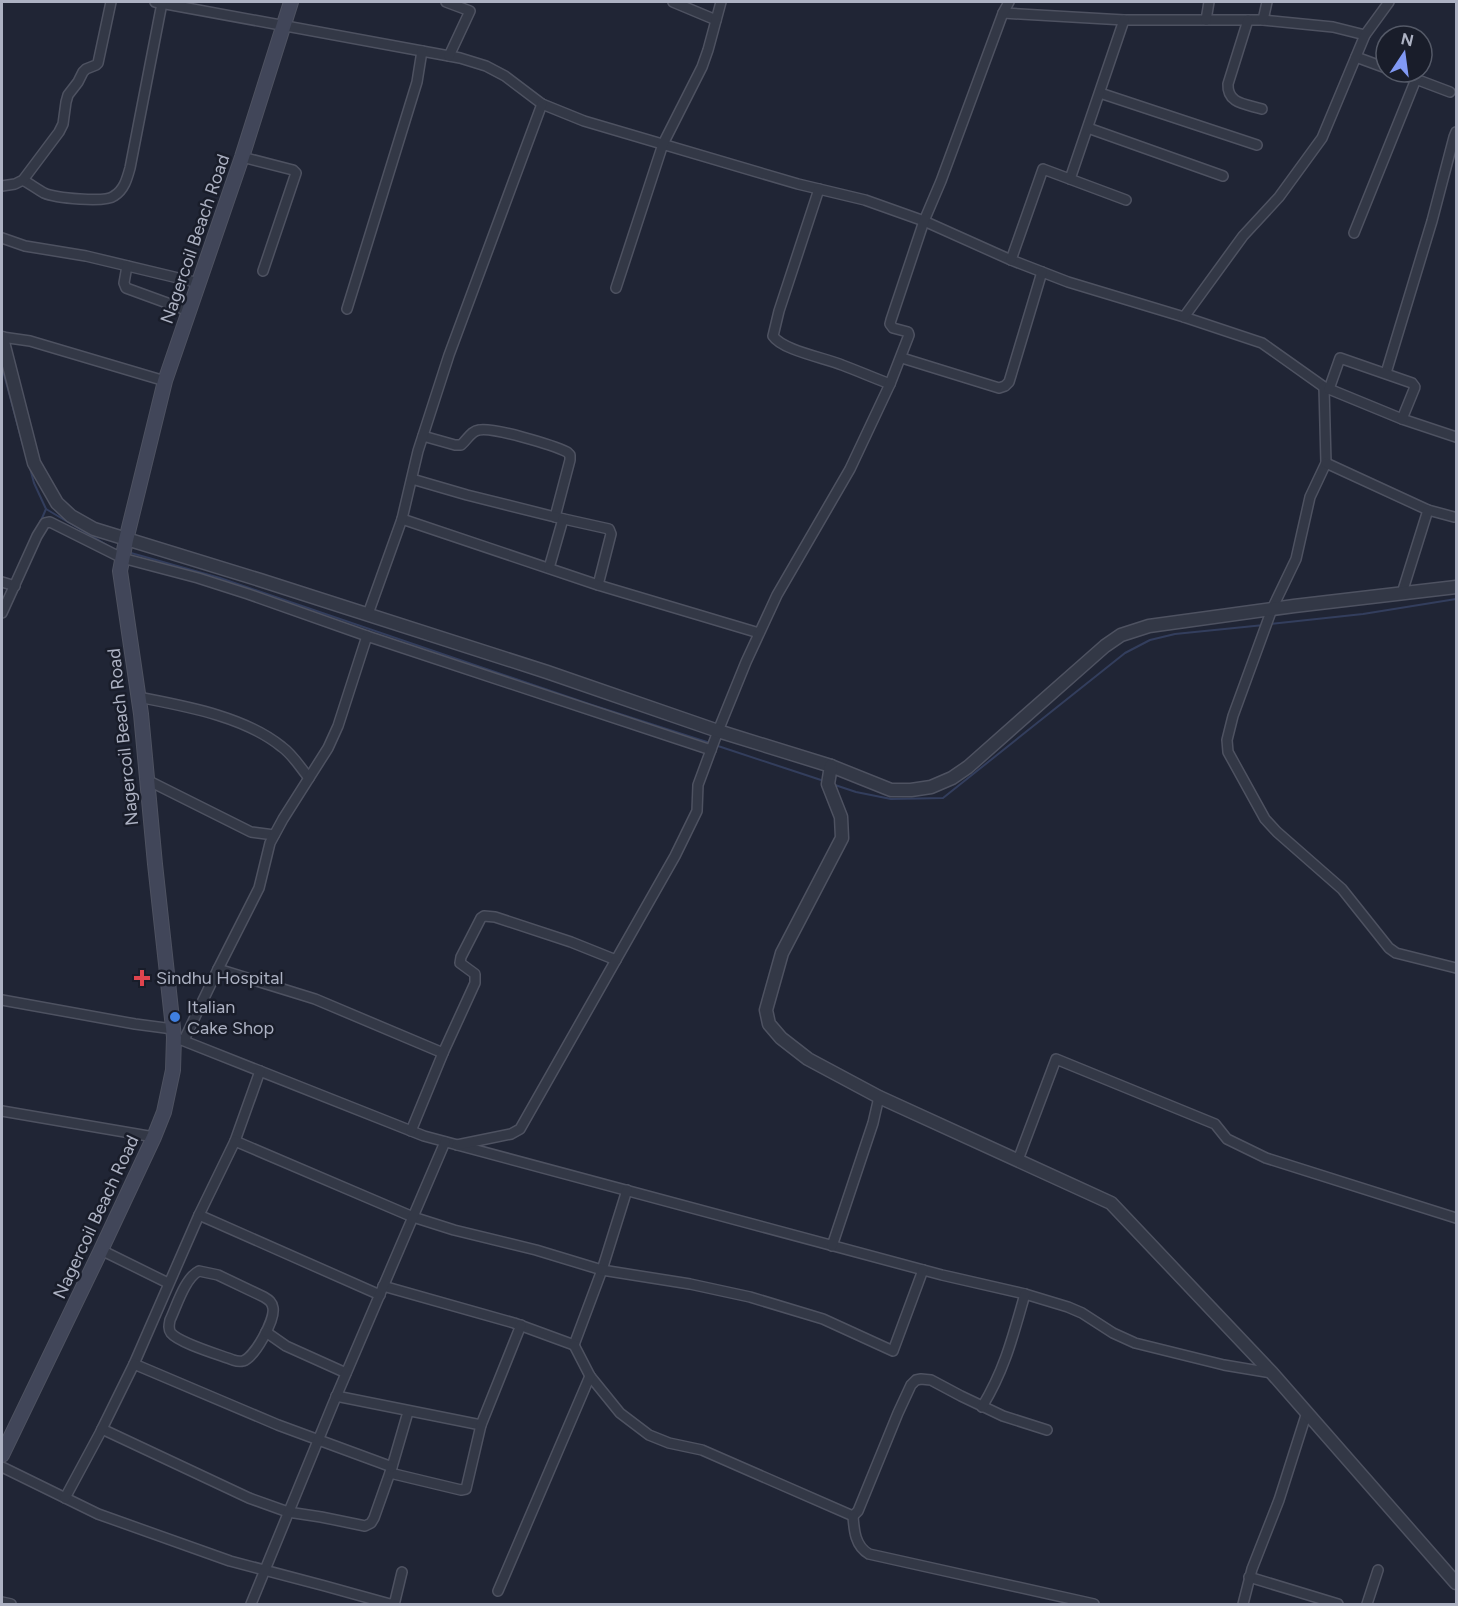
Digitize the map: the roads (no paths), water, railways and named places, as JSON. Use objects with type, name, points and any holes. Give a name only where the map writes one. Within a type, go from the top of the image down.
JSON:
[{"type":"main road","name":"Nagercoil Beach Road","points":[[2,1455],[154,1137],[164,1112],[173,1070],[177,1035],[156,876],[138,697],[120,571],[165,381],[242,157],[291,2]]},
{"type":"street","points":[[2,186],[23,180],[59,132],[63,124],[68,95],[83,72],[98,63],[111,2]]},
{"type":"street","points":[[23,180],[45,193],[58,197],[110,199],[121,190],[130,168],[159,2],[449,56],[486,66],[505,76],[542,104],[584,121],[819,189],[866,200],[924,221],[1011,260],[1068,282],[1262,343],[1327,388],[1402,419],[1456,437]]},
{"type":"street","points":[[446,2],[470,11]]},
{"type":"street","points":[[449,56],[476,2]]},
{"type":"street","points":[[673,2],[716,20]]},
{"type":"street","points":[[616,288],[663,144],[702,67],[721,2]]},
{"type":"street","points":[[457,1145],[511,1134],[520,1129],[675,856],[697,811],[698,785],[759,633],[777,595],[850,469],[902,358],[909,333],[893,328],[891,322],[924,221],[1009,2]]},
{"type":"street","points":[[1206,20],[1209,2]]},
{"type":"street","points":[[1263,20],[1267,2]]},
{"type":"street","points":[[1184,317],[1243,236],[1279,197],[1322,138],[1365,35],[1389,2]]},
{"type":"street","points":[[1003,13],[1125,20],[1263,20],[1333,27],[1365,35]]},
{"type":"street","points":[[1070,179],[1125,20]]},
{"type":"street","points":[[1248,20],[1228,84],[1228,93],[1237,101],[1262,109]]},
{"type":"street","points":[[347,309],[417,82],[422,51]]},
{"type":"street","points":[[1356,57],[1374,64]]},
{"type":"street","points":[[1354,233],[1414,84]]},
{"type":"street","points":[[1429,84],[1450,92]]},
{"type":"street","points":[[1100,93],[1257,145]]},
{"type":"street","points":[[368,614],[402,519],[423,436],[448,355],[542,104]]},
{"type":"street","points":[[1088,128],[1223,176]]},
{"type":"street","points":[[1386,373],[1456,132]]},
{"type":"street","points":[[242,157],[293,170],[296,173],[263,271]]},
{"type":"street","points":[[1011,260],[1043,169],[1126,200]]},
{"type":"street","points":[[819,189],[778,311],[774,339],[784,345],[890,384]]},
{"type":"street","points":[[2,238],[26,246],[86,256],[199,283]]},
{"type":"street","points":[[127,266],[124,283],[126,288],[189,311]]},
{"type":"street","points":[[902,358],[999,388],[1005,386],[1009,382],[1042,272]]},
{"type":"street","points":[[165,381],[30,341],[2,338],[31,455],[52,497],[62,509],[94,529],[547,672],[830,775],[891,790],[931,787],[952,778],[968,767],[1121,634],[1149,626],[1456,587]]},
{"type":"street","points":[[1402,419],[1414,385],[1412,383],[1340,358],[1327,388],[1326,463],[1310,497],[1296,559],[1272,609],[1233,716],[1227,747],[1230,757],[1265,819],[1342,890],[1389,948],[1396,953],[1456,968]]},
{"type":"street","points":[[423,436],[461,445],[472,433],[485,429],[514,435],[567,452],[570,455],[549,568]]},
{"type":"street","points":[[1326,463],[1428,510],[1454,517]]},
{"type":"street","points":[[412,478],[467,495],[603,527],[611,531],[598,585]]},
{"type":"street","points":[[1402,593],[1428,510]]},
{"type":"street","points":[[402,519],[598,585],[759,633]]},
{"type":"street","points":[[2,613],[9,584],[45,523],[50,522],[123,558],[198,578],[711,749]]},
{"type":"street","points":[[177,1035],[218,969],[259,888],[274,835],[328,748],[338,726],[367,636]]},
{"type":"street","points":[[138,697],[203,710],[248,727],[282,746],[309,778]]},
{"type":"street","points":[[830,775],[841,817],[842,838],[782,953],[766,1010],[769,1024],[781,1038],[807,1059],[879,1097],[1111,1203],[1272,1373],[1456,1583]]},
{"type":"street","points":[[147,780],[251,832],[274,835]]},
{"type":"street","points":[[411,1131],[475,983],[475,974],[460,963],[478,922],[484,916],[495,917],[571,942],[616,960]]},
{"type":"street","points":[[218,969],[315,999],[443,1053]]},
{"type":"street","points":[[2,999],[135,1024],[177,1035],[260,1071],[411,1131],[446,1142],[923,1270],[1025,1294],[1082,1313],[1113,1333],[1135,1343],[1224,1365],[1272,1373]]},
{"type":"street","points":[[1018,1160],[1056,1059],[1215,1124],[1227,1139],[1266,1158],[1456,1218]]},
{"type":"street","points":[[65,1498],[134,1364],[198,1215],[235,1141],[260,1071]]},
{"type":"street","points":[[832,1246],[873,1123],[879,1097]]},
{"type":"street","points":[[2,1111],[154,1137]]},
{"type":"street","points":[[235,1141],[413,1217],[602,1270],[690,1284],[750,1297],[822,1319],[892,1352],[923,1270]]},
{"type":"street","points":[[251,1605],[336,1396],[446,1142]]},
{"type":"street","points":[[574,1345],[602,1270],[627,1190]]},
{"type":"street","points":[[198,1215],[382,1291],[520,1325],[574,1345],[590,1376],[620,1413],[649,1435],[669,1443],[702,1450],[853,1516]]},
{"type":"street","points":[[101,1250],[170,1278],[188,1281]]},
{"type":"street","points":[[200,1271],[264,1296],[271,1301],[273,1314],[266,1332],[251,1354],[245,1360],[240,1361],[181,1341],[173,1335],[168,1326],[188,1281],[200,1271]]},
{"type":"street","points":[[982,1407],[1001,1374],[1025,1294]]},
{"type":"street","points":[[134,1364],[391,1470],[461,1490],[466,1489],[481,1425],[520,1325]]},
{"type":"street","points":[[266,1332],[286,1346],[346,1373]]},
{"type":"street","points":[[498,1591],[590,1376]]},
{"type":"street","points":[[1047,1430],[982,1407],[931,1380],[921,1378],[916,1380],[911,1385],[898,1413],[858,1511],[853,1516],[854,1531],[860,1547],[869,1554],[1094,1605]]},
{"type":"street","points":[[336,1396],[481,1425]]},
{"type":"street","points":[[102,1429],[249,1498],[288,1512],[368,1526],[374,1518],[391,1470],[408,1412]]},
{"type":"street","points":[[1243,1605],[1249,1577],[1279,1500],[1307,1412]]},
{"type":"street","points":[[2,1467],[98,1514],[192,1548],[230,1561],[391,1604],[395,1600],[402,1572]]},
{"type":"street","points":[[1367,1605],[1378,1570]]},
{"type":"street","points":[[1249,1577],[1338,1605]]},
{"type":"street","points":[[2,1602],[11,1605]]},
{"type":"waterway","points":[[2,367],[23,445]]},
{"type":"waterway","points":[[30,468],[46,509],[112,548]]},
{"type":"waterway","points":[[39,525],[46,509]]},
{"type":"waterway","points":[[131,553],[220,578],[710,743]]},
{"type":"waterway","points":[[1270,624],[1363,614],[1456,599]]},
{"type":"waterway","points":[[832,784],[856,792],[891,799],[943,798],[1125,653],[1150,640],[1175,634],[1264,625]]},
{"type":"waterway","points":[[715,745],[824,781]]},
{"type":"place","name":"Sindhu Hospital","points":[[142,978]]},
{"type":"place","name":"Italian Cake Shop","points":[[175,1017]]}]
